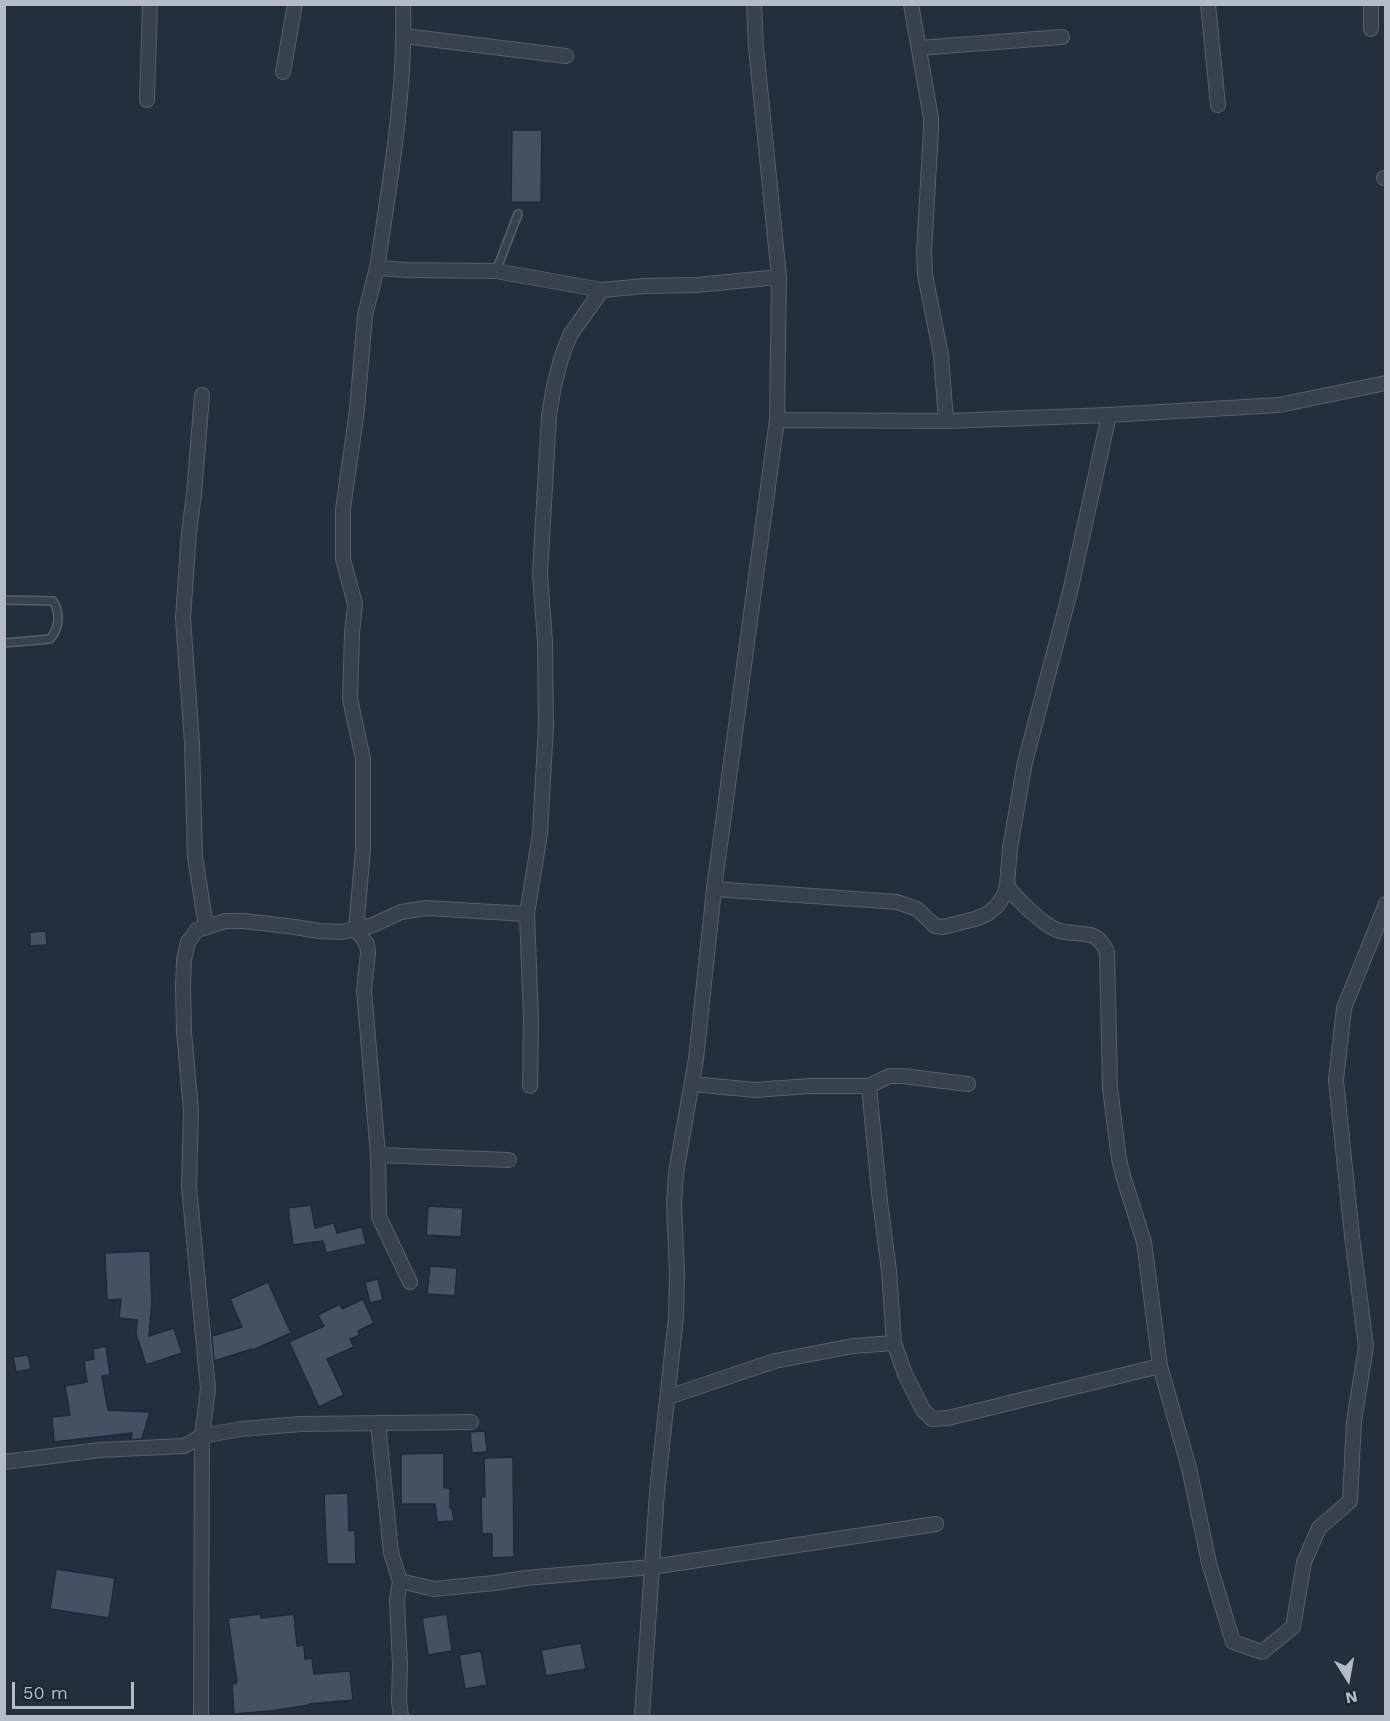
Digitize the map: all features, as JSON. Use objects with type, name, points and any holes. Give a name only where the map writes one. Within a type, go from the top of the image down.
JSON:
[{"type":"street","points":[[147,100],[150,4]]},
{"type":"street","points":[[283,72],[295,4]]},
{"type":"street","points":[[403,4],[404,36],[395,147],[377,268],[365,315],[357,410],[343,509],[343,559],[355,604],[350,699],[363,759],[363,849],[356,930],[367,944],[368,953],[364,990],[378,1155],[379,1217],[410,1282]]},
{"type":"street","points":[[642,1716],[657,1492],[676,1317],[676,1173],[696,1059],[714,889],[777,420],[779,277],[755,39],[754,4]]},
{"type":"street","points":[[911,4],[931,130],[924,252],[925,275],[941,355],[946,421]]},
{"type":"street","points":[[1208,4],[1218,105]]},
{"type":"street","points":[[1371,4],[1371,29]]},
{"type":"street","points":[[404,36],[566,56]]},
{"type":"street","points":[[919,48],[1062,37]]},
{"type":"street","points":[[377,268],[496,271],[602,290],[697,285],[779,277]]},
{"type":"street","points":[[530,1086],[531,1020],[527,914],[540,833],[546,725],[545,642],[540,574],[549,416],[559,368],[570,335],[602,290]]},
{"type":"street","points":[[777,420],[946,421],[1109,415],[1280,405],[1386,383]]},
{"type":"street","points":[[202,395],[183,618],[192,742],[195,857],[206,926]]},
{"type":"street","points":[[714,889],[897,902],[917,909],[935,926],[943,927],[975,919],[987,914],[997,906],[1007,886],[1010,848],[1024,762],[1070,592],[1109,415]]},
{"type":"street","points":[[1007,886],[1019,901],[1055,929],[1093,936],[1107,951],[1111,1109],[1122,1176],[1144,1242],[1160,1366],[1189,1468],[1209,1563],[1233,1642],[1262,1652],[1293,1627],[1305,1562],[1319,1528],[1350,1501],[1354,1421],[1366,1347],[1336,1080],[1344,1008],[1386,904]]},
{"type":"street","points":[[201,1716],[202,1436],[208,1389],[189,1187],[191,1111],[184,1031],[183,986],[184,960],[188,942],[197,930],[226,921],[244,921],[319,932],[342,933],[383,922],[401,912],[426,908],[527,914]]},
{"type":"street","points":[[692,1084],[755,1090],[809,1086],[868,1086],[889,1076],[968,1083]]},
{"type":"street","points":[[868,1086],[889,1271],[894,1343],[905,1374],[923,1410],[932,1419],[948,1418],[1160,1366]]},
{"type":"street","points":[[378,1155],[509,1160]]},
{"type":"street","points":[[668,1397],[775,1361],[853,1346],[894,1343]]},
{"type":"street","points":[[4,1462],[100,1450],[184,1446],[202,1436],[241,1429],[300,1424],[471,1422]]},
{"type":"street","points":[[378,1423],[391,1554],[400,1581],[397,1601],[401,1716]]},
{"type":"street","points":[[400,1581],[434,1589],[652,1567],[936,1524]]},
{"type":"lane","points":[[496,271],[518,214]]},
{"type":"lane","points":[[4,600],[52,601],[58,616],[57,628],[50,639],[4,643]]},
{"type":"building","points":[[512,130],[542,130],[541,202],[511,202]]},
{"type":"building","points":[[46,931],[47,945],[30,946],[30,932]]},
{"type":"building","points":[[311,1205],[315,1228],[334,1223],[337,1233],[362,1227],[366,1244],[326,1253],[323,1241],[293,1245],[288,1208]]},
{"type":"building","points":[[428,1206],[463,1208],[461,1237],[426,1235]]},
{"type":"building","points":[[150,1251],[152,1301],[149,1336],[174,1328],[182,1353],[146,1365],[136,1334],[137,1320],[119,1318],[121,1299],[107,1300],[105,1253]]},
{"type":"building","points":[[430,1266],[457,1268],[455,1296],[427,1294]]},
{"type":"building","points":[[378,1279],[383,1300],[370,1303],[365,1282]]},
{"type":"building","points":[[268,1282],[291,1333],[253,1350],[214,1361],[212,1336],[242,1327],[230,1299]]},
{"type":"building","points":[[363,1299],[374,1323],[358,1331],[360,1335],[350,1339],[354,1347],[327,1359],[344,1395],[319,1407],[289,1342],[324,1326],[318,1315],[340,1304],[342,1309]]},
{"type":"building","points":[[106,1346],[110,1375],[102,1376],[108,1410],[150,1412],[142,1439],[131,1440],[132,1433],[54,1442],[52,1417],[70,1415],[65,1386],[87,1382],[84,1361],[94,1359],[93,1349]]},
{"type":"building","points":[[28,1355],[31,1369],[16,1372],[13,1357]]},
{"type":"building","points":[[485,1431],[487,1452],[472,1453],[470,1432]]},
{"type":"building","points":[[444,1453],[444,1488],[450,1488],[450,1508],[452,1508],[454,1521],[437,1522],[435,1504],[401,1504],[401,1454]]},
{"type":"building","points":[[513,1457],[514,1557],[492,1558],[492,1534],[482,1534],[481,1497],[485,1497],[484,1458]]},
{"type":"building","points":[[348,1493],[349,1531],[355,1530],[356,1564],[327,1564],[324,1494]]},
{"type":"building","points":[[56,1569],[115,1578],[109,1618],[50,1609]]},
{"type":"building","points":[[261,1614],[261,1618],[294,1614],[297,1646],[304,1645],[305,1659],[312,1658],[314,1674],[350,1671],[353,1700],[234,1714],[232,1684],[237,1683],[228,1618]]},
{"type":"building","points":[[447,1614],[452,1651],[428,1655],[422,1618]]},
{"type":"building","points":[[581,1643],[586,1669],[546,1676],[541,1650]]},
{"type":"building","points":[[481,1651],[487,1685],[465,1689],[459,1655]]}]
